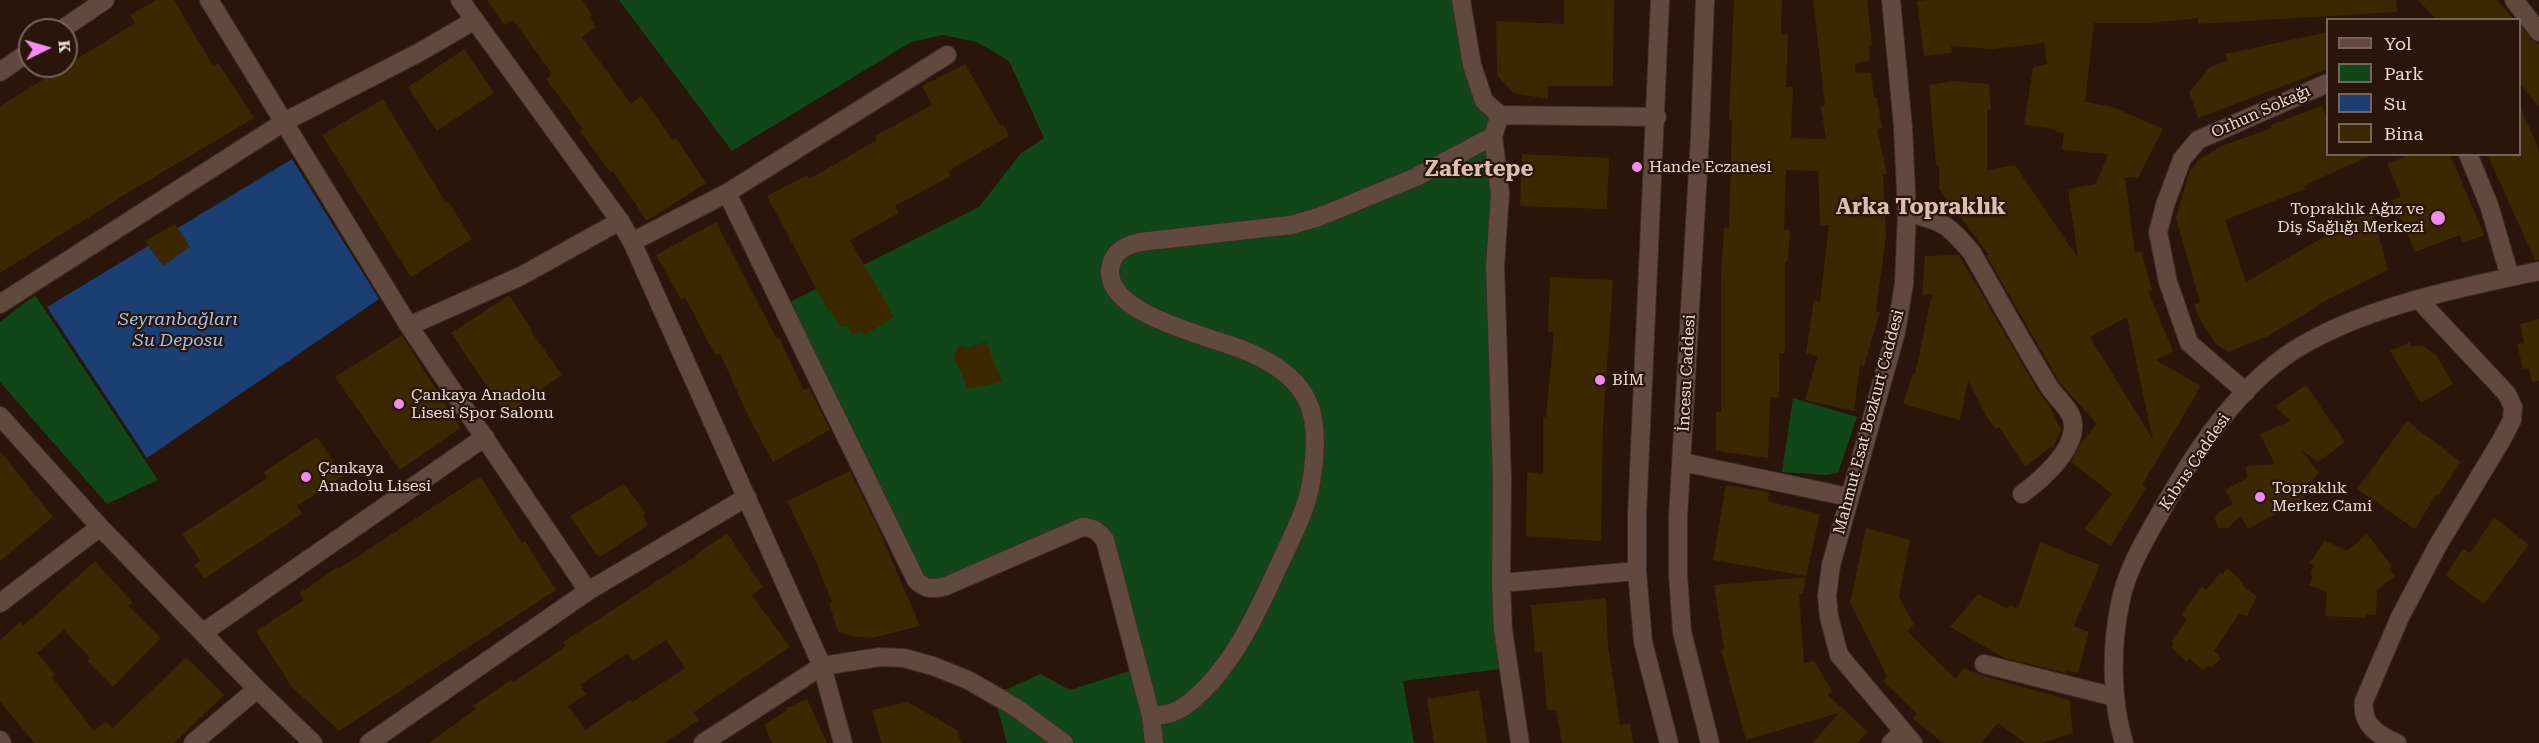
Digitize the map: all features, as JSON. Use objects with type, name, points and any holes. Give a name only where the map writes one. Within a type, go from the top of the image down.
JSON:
[{"type":"street","points":[[78,18],[105,0]]},
{"type":"street","points":[[209,0],[409,326],[588,591]]},
{"type":"street","points":[[460,0],[620,221],[632,242],[822,666],[843,743]]},
{"type":"street","points":[[1461,0],[1472,65],[1484,101],[1500,115],[1657,117]]},
{"type":"street","points":[[1660,0],[1657,117],[1637,516],[1637,571],[1643,642],[1669,743]]},
{"type":"street","name":"İncesu Caddesi","points":[[1705,0],[1678,574],[1682,632],[1710,743]]},
{"type":"street","name":"Mahmut Esat Bozkurt Caddesi","points":[[1891,0],[1903,127],[1907,213],[1904,284],[1896,332],[1849,497],[1827,596],[1833,638],[1839,655],[1902,739]]},
{"type":"street","points":[[2514,0],[2539,32]]},
{"type":"street","points":[[0,304],[284,122],[418,53],[475,20]]},
{"type":"street","points":[[632,242],[726,193],[947,55]]},
{"type":"street","points":[[0,72],[18,59]]},
{"type":"street","name":"Orhun Sokağı","points":[[2246,392],[2189,342],[2168,282],[2158,232],[2165,205],[2182,159],[2198,140],[2326,84]]},
{"type":"street","points":[[1500,115],[1492,136],[1500,194],[1495,266],[1502,479],[1501,583],[1503,630],[1520,743]]},
{"type":"street","points":[[1151,716],[1173,712],[1190,703],[1228,659],[1249,627],[1298,525],[1311,484],[1314,431],[1309,404],[1300,387],[1282,370],[1251,353],[1177,328],[1126,301],[1115,291],[1110,281],[1110,267],[1115,254],[1124,247],[1140,242],[1268,229],[1300,222],[1416,177],[1492,136]]},
{"type":"street","points":[[2469,156],[2489,205],[2510,277]]},
{"type":"street","points":[[726,193],[916,579],[922,586],[930,588],[946,586],[1082,526],[1090,527],[1106,540],[1151,716],[1154,743]]},
{"type":"street","points":[[1907,213],[1946,224],[1966,246],[2048,386],[2073,417],[2074,430],[2063,454],[2044,477],[2022,494]]},
{"type":"street","points":[[409,326],[521,276],[620,221]]},
{"type":"street","name":"Kıbrıs Caddesi","points":[[2124,743],[2115,697],[2115,640],[2120,603],[2129,572],[2178,482],[2217,424],[2273,366],[2304,343],[2352,320],[2419,300],[2539,271]]},
{"type":"street","points":[[2397,743],[2383,738],[2367,724],[2362,713],[2364,701],[2400,617],[2438,545],[2501,441],[2512,420],[2513,407],[2507,394],[2419,300]]},
{"type":"street","points":[[0,416],[100,527],[257,689],[313,743]]},
{"type":"street","points":[[204,632],[484,437]]},
{"type":"street","points":[[1682,462],[1849,497]]},
{"type":"street","points":[[369,743],[588,591],[747,497]]},
{"type":"street","points":[[4,592],[100,527]]},
{"type":"street","points":[[1501,583],[1637,571]]},
{"type":"street","points":[[703,743],[822,666],[880,657],[904,658],[933,666],[968,680],[1015,707],[1064,743]]},
{"type":"street","points":[[1984,664],[2115,697]]},
{"type":"street","points":[[193,743],[257,689]]},
{"type":"green space","points":[[619,0],[1461,0],[1472,65],[1500,115],[1509,668],[1403,681],[1414,743],[1007,743],[994,695],[1040,674],[1070,690],[1139,668],[1105,540],[1090,527],[930,588],[782,306],[979,207],[1021,153],[1044,138],[1009,61],[977,42],[943,35],[911,42],[732,151]]},
{"type":"green space","points":[[35,295],[158,480],[107,504],[0,382],[0,322]]},
{"type":"green space","points":[[1793,398],[1857,417],[1838,473],[1826,475],[1782,472]]},
{"type":"water","name":"Seyranbağları Su Deposu","points":[[292,159],[379,299],[147,458],[47,307]]},
{"type":"building","points":[[156,0],[174,0],[213,66],[218,63],[254,118],[134,189],[0,273],[0,106],[46,78],[78,78],[78,58],[135,23],[130,15]]},
{"type":"building","points":[[487,0],[582,0],[592,15],[589,17],[596,27],[582,37],[631,104],[641,96],[673,140],[676,138],[706,183],[647,221],[613,171],[610,172],[580,131],[583,129],[546,79],[552,74],[513,20],[504,25]]},
{"type":"building","points":[[1564,0],[1614,0],[1613,86],[1548,86],[1548,99],[1513,93],[1497,75],[1496,21],[1564,24]]},
{"type":"building","points":[[1734,0],[1782,0],[1781,34],[1788,35],[1786,87],[1793,87],[1791,138],[1826,139],[1821,106],[1825,105],[1813,0],[1867,0],[1872,45],[1869,45],[1870,61],[1855,63],[1855,72],[1871,73],[1874,98],[1877,98],[1882,128],[1877,129],[1887,174],[1883,174],[1886,236],[1876,311],[1880,312],[1864,366],[1860,365],[1854,411],[1805,400],[1818,356],[1806,353],[1814,300],[1820,301],[1829,225],[1820,226],[1818,171],[1786,170],[1784,230],[1790,230],[1788,261],[1785,261],[1785,348],[1784,353],[1779,353],[1779,397],[1770,397],[1768,458],[1716,451],[1716,412],[1721,412],[1721,276],[1724,227],[1729,228],[1732,120],[1729,120]]},
{"type":"building","points":[[2396,0],[2397,12],[2198,24],[2198,18],[2150,23],[2094,23],[2085,102],[2113,107],[2163,129],[2138,178],[2125,177],[2135,253],[2141,251],[2152,290],[2148,291],[2173,351],[2156,360],[2201,386],[2142,485],[2146,488],[2111,546],[2084,529],[2112,494],[2071,462],[2081,443],[2097,424],[2060,383],[1986,255],[1989,255],[1939,189],[1939,165],[1936,165],[1929,85],[1953,81],[1989,84],[1991,109],[1987,110],[1987,170],[2015,165],[2078,258],[2068,189],[2096,184],[2108,154],[2062,150],[2064,133],[2056,132],[2056,129],[2024,125],[2033,67],[2047,64],[2044,43],[1993,49],[1951,46],[1952,53],[1924,56],[1917,1]],"holes":[[[2127,317],[2153,440],[2090,337]]]},
{"type":"building","points":[[2418,0],[2497,0],[2513,18],[2435,18]]},
{"type":"building","points":[[2521,26],[2539,45],[2539,107],[2521,85]]},
{"type":"building","points":[[2326,32],[2326,70],[2198,118],[2189,92],[2210,67],[2228,60],[2225,54]]},
{"type":"building","points":[[464,49],[494,93],[437,131],[408,87]]},
{"type":"building","points":[[965,64],[1000,125],[1003,124],[1009,136],[948,171],[951,176],[895,206],[899,213],[850,240],[894,317],[864,335],[860,331],[853,335],[846,325],[841,328],[830,309],[828,311],[767,196],[807,175],[809,179],[877,140],[875,136],[932,105],[922,86]]},
{"type":"building","points":[[383,99],[446,203],[448,201],[472,239],[411,277],[322,135]]},
{"type":"building","points":[[2322,106],[2326,116],[2326,156],[2370,156],[2303,186],[2305,189],[2225,220],[2246,282],[2372,209],[2388,270],[2317,305],[2268,336],[2228,352],[2216,344],[2198,316],[2194,305],[2200,302],[2176,218],[2189,172],[2199,159],[2224,145],[2272,128],[2270,125]]},
{"type":"building","points":[[2521,108],[2539,150],[2539,260],[2535,260],[2488,156],[2521,156]]},
{"type":"building","points":[[1522,154],[1609,158],[1607,209],[1520,206]]},
{"type":"building","name":"Topraklık Ağız ve Diş Sağlığı Merkezi","points":[[2407,156],[2451,156],[2484,235],[2462,243],[2460,235],[2415,252],[2392,200],[2401,196],[2387,164]]},
{"type":"building","points":[[716,222],[777,339],[779,338],[804,390],[809,387],[830,430],[773,462],[749,418],[720,353],[715,355],[685,297],[681,300],[656,255]]},
{"type":"building","points":[[175,224],[190,247],[163,266],[145,241]]},
{"type":"building","points":[[1959,255],[2038,391],[2049,405],[2061,430],[2053,448],[2051,447],[2025,467],[1999,427],[1996,429],[1988,419],[1968,381],[1960,420],[1903,404],[1913,373],[1915,374],[1932,294],[1922,295],[1925,256]]},
{"type":"building","points":[[1550,277],[1613,280],[1603,425],[1601,541],[1526,536],[1527,472],[1543,474],[1543,417],[1546,417],[1554,332],[1548,332]]},
{"type":"building","points":[[509,295],[562,375],[506,415],[451,333]]},
{"type":"building","points":[[2539,319],[2539,381],[2532,382],[2529,368],[2523,369],[2517,344],[2524,343],[2520,324]]},
{"type":"building","name":"Çankaya Anadolu Lisesi Spor Salonu","points":[[402,335],[460,428],[400,470],[335,377]]},
{"type":"building","points":[[986,342],[1002,382],[968,389],[954,357],[958,345],[967,348]]},
{"type":"building","points":[[2410,342],[2410,346],[2423,346],[2437,356],[2453,384],[2421,403],[2390,351]]},
{"type":"building","points":[[2306,385],[2345,442],[2318,462],[2301,450],[2319,473],[2303,493],[2305,497],[2248,529],[2241,516],[2228,528],[2218,528],[2215,518],[2217,513],[2233,504],[2225,490],[2247,478],[2246,466],[2275,464],[2260,434],[2290,421],[2275,406]]},
{"type":"building","points":[[2407,421],[2461,462],[2438,496],[2436,495],[2415,529],[2357,489]]},
{"type":"building","points":[[317,437],[343,476],[297,506],[302,514],[204,579],[194,565],[200,561],[182,534],[267,478],[264,472]]},
{"type":"building","points":[[0,451],[53,517],[0,561]]},
{"type":"building","points":[[850,471],[876,523],[920,626],[872,638],[838,632],[829,603],[832,602],[814,557],[787,501]]},
{"type":"building","points":[[480,476],[522,543],[525,541],[556,590],[339,731],[291,686],[256,631],[304,600],[300,593]]},
{"type":"building","points":[[624,484],[646,514],[643,516],[648,525],[600,557],[570,516]]},
{"type":"building","points":[[1726,485],[1769,492],[1768,501],[1820,514],[1806,576],[1713,560]]},
{"type":"building","points":[[2494,517],[2529,545],[2484,604],[2445,575],[2463,549],[2470,553]]},
{"type":"building","points":[[1866,528],[1910,540],[1899,597],[1914,624],[1907,631],[1956,679],[1963,668],[2069,700],[2073,733],[2041,743],[2025,743],[1998,723],[1981,743],[1943,743],[1913,718],[1917,714],[1883,681],[1887,676],[1850,603]]},
{"type":"building","points":[[727,533],[763,587],[752,595],[790,647],[694,712],[699,720],[664,743],[429,743],[476,709],[473,706],[512,679],[514,682],[566,646],[563,642]],"holes":[[[666,640],[685,668],[585,730],[568,706],[586,694],[580,685],[628,653],[633,661]]]},
{"type":"building","points":[[2367,534],[2392,566],[2389,569],[2395,576],[2377,590],[2376,615],[2365,614],[2365,618],[2325,616],[2327,592],[2309,585],[2313,576],[2310,574],[2314,566],[2310,563],[2325,540],[2347,551]]},
{"type":"building","points":[[2040,542],[2100,565],[2074,626],[2089,632],[2078,673],[2065,670],[2066,673],[2005,658],[1950,627],[1978,594],[2008,609],[2009,605],[2018,608]]},
{"type":"building","points":[[95,561],[133,603],[128,606],[161,638],[113,687],[87,661],[90,658],[64,630],[37,653],[55,674],[52,677],[94,731],[106,721],[113,728],[186,657],[224,695],[174,743],[34,743],[0,701],[0,640],[20,622],[23,626]]},
{"type":"building","points":[[2227,568],[2244,583],[2243,586],[2257,597],[2247,616],[2239,614],[2214,651],[2221,658],[2212,667],[2207,666],[2203,671],[2189,658],[2187,662],[2171,647],[2174,643],[2171,641],[2187,620],[2181,614],[2202,587],[2206,590]]},
{"type":"building","points":[[1806,577],[1803,594],[1799,594],[1804,663],[1814,661],[1832,691],[1828,695],[1868,732],[1857,743],[1812,743],[1839,713],[1746,740],[1721,650],[1724,649],[1714,585]]},
{"type":"building","points":[[1606,598],[1608,646],[1620,725],[1630,723],[1633,743],[1562,743],[1556,710],[1547,710],[1542,652],[1535,652],[1531,605]]},
{"type":"building","points":[[1479,690],[1487,743],[1434,743],[1427,699]]},
{"type":"building","points":[[807,699],[827,743],[772,743],[764,725],[787,710],[786,708]]},
{"type":"building","points":[[908,702],[957,730],[961,743],[881,743],[872,710]]},
{"type":"place","name":"Hande Eczanesi","points":[[1637,167]]},
{"type":"place","name":"Topraklık Ağız ve Diş Sağlığı Merkezi","points":[[2438,218]]},
{"type":"place","name":"BİM","points":[[1600,380]]},
{"type":"place","name":"Çankaya Anadolu Lisesi Spor Salonu","points":[[399,404]]},
{"type":"place","name":"Çankaya Anadolu Lisesi","points":[[306,477]]},
{"type":"place","name":"Topraklık Merkez Cami","points":[[2260,497]]},
{"type":"district","name":"Zafertepe","points":[[1479,170]]},
{"type":"district","name":"Arka Topraklık","points":[[1921,208]]}]
